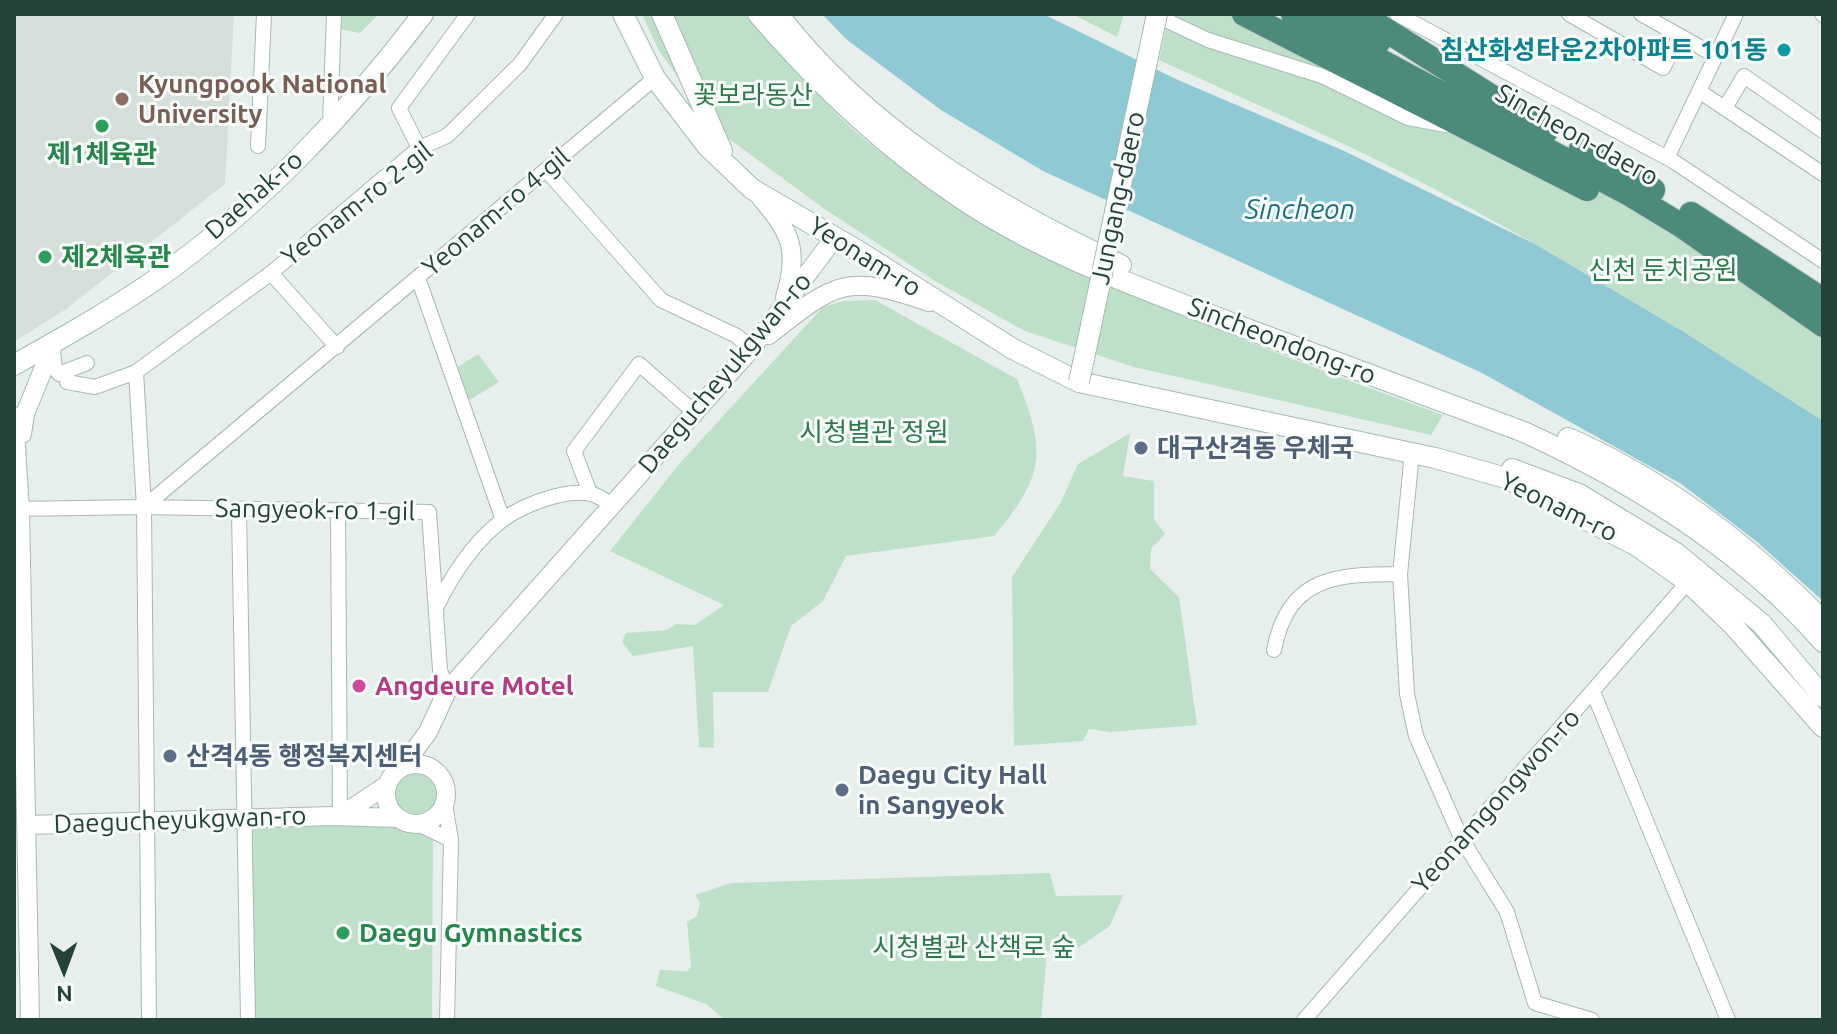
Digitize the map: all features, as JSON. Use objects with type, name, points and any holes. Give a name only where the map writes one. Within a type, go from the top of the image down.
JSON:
[{"type":"highway","points":[[1244,14],[1602,196],[1665,215]]},
{"type":"highway","name":"Sincheon-daero","points":[[1293,14],[1665,215],[1823,325]]},
{"type":"highway","name":"Sincheon-daero","points":[[1329,14],[1623,172],[1770,262],[1823,300]]},
{"type":"highway","points":[[1359,14],[1387,28],[1546,131]]},
{"type":"main road","name":"Daehak-ro","points":[[14,365],[53,345],[157,279],[275,180],[330,125],[423,14]]},
{"type":"main road","name":"Yeonam-ro","points":[[623,14],[655,78],[707,146],[752,189],[835,237],[1013,349],[1079,382],[1412,453],[1506,478],[1637,546],[1688,582],[1732,624],[1823,727]]},
{"type":"main road","points":[[662,14],[728,165]]},
{"type":"main road","name":"Sincheondong-ro","points":[[758,14],[819,83],[861,122],[911,163],[1001,223],[1161,296],[1524,432],[1581,459],[1673,512],[1749,570],[1823,642]]},
{"type":"main road","name":"Sincheondong-ro","points":[[778,14],[892,128],[945,169],[1007,208],[1134,270],[1519,415],[1606,454],[1681,500],[1762,561],[1823,621]]},
{"type":"main road","name":"Jungang-daero","points":[[1079,382],[1155,14]]},
{"type":"main road","name":"Yeonam-ro","points":[[1179,404],[1305,420],[1473,454],[1579,494],[1676,553],[1762,624],[1823,697]]},
{"type":"street","name":"Daehak-ro","points":[[258,146],[264,14]]},
{"type":"street","points":[[330,125],[334,14]]},
{"type":"street","points":[[419,148],[399,108],[468,14]]},
{"type":"street","name":"Yeonam-ro 2-gil","points":[[67,382],[95,387],[136,372],[271,273],[419,148],[447,136],[520,64],[556,14]]},
{"type":"street","points":[[1155,14],[1196,36],[1322,76],[1408,118],[1470,129]]},
{"type":"street","points":[[1397,14],[1667,158],[1823,261]]},
{"type":"street","points":[[1569,14],[1663,68],[1680,36]]},
{"type":"street","points":[[1641,14],[1716,56]]},
{"type":"street","points":[[1667,158],[1736,14]]},
{"type":"street","points":[[1725,108],[1744,76],[1823,131]]},
{"type":"street","name":"Yeonam-ro 4-gil","points":[[144,507],[655,78]]},
{"type":"street","points":[[1699,91],[1823,174]]},
{"type":"street","points":[[546,170],[661,300],[737,336],[751,349],[817,298],[845,285],[884,286],[947,308]]},
{"type":"street","points":[[752,189],[782,222],[790,238],[792,265],[782,308]]},
{"type":"street","name":"Daegucheyukgwan-ro","points":[[402,767],[428,732],[447,691],[751,349],[835,237]]},
{"type":"street","points":[[271,273],[337,347]]},
{"type":"street","points":[[418,278],[503,520]]},
{"type":"street","points":[[53,345],[55,369],[59,374],[87,363]]},
{"type":"street","points":[[18,461],[25,414],[53,345]]},
{"type":"street","points":[[590,493],[574,451],[639,364],[694,412]]},
{"type":"street","points":[[136,372],[144,507],[149,1020]]},
{"type":"street","points":[[14,416],[18,461],[21,825],[30,1020]]},
{"type":"street","points":[[1412,453],[1400,574],[1407,694],[1416,736],[1461,838],[1507,912],[1535,1003],[1532,1020]]},
{"type":"street","points":[[436,608],[469,556],[503,520],[539,502],[576,493],[590,493],[613,507]]},
{"type":"street","name":"Sangyeok-ro 1-gil","points":[[17,510],[144,507],[429,512],[440,670],[447,691]]},
{"type":"street","points":[[239,510],[248,1020]]},
{"type":"street","points":[[336,816],[338,510]]},
{"type":"street","points":[[1274,650],[1280,620],[1301,593],[1329,580],[1362,574],[1400,574]]},
{"type":"street","name":"Yeonamgongwon-ro","points":[[1304,1020],[1688,582]]},
{"type":"street","points":[[1593,692],[1728,1020]]},
{"type":"street","points":[[428,732],[436,771],[446,786],[445,804],[451,840],[447,1020]]},
{"type":"street","points":[[336,816],[387,785],[402,767],[420,764],[436,771]]},
{"type":"street","points":[[387,785],[387,803],[398,818],[451,840]]},
{"type":"street","points":[[418,824],[435,818],[445,804]]},
{"type":"street","name":"Daegucheyukgwan-ro","points":[[21,825],[336,816],[398,818]]},
{"type":"street","points":[[1535,1003],[1592,1020]]},
{"type":"shaded area","name":"Kyungpook National University","points":[[14,14],[234,14],[225,184],[66,309],[14,342]]},
{"type":"green space","points":[[341,14],[379,14],[360,33],[340,29]]},
{"type":"green space","name":"꽃보라동산","points":[[642,14],[752,14],[841,119],[891,159],[946,195],[1056,255],[1164,306],[1274,352],[1443,415],[1431,435],[1134,367],[1025,331],[935,281],[823,208],[717,130],[659,51]]},
{"type":"green space","points":[[1072,14],[1124,14],[1117,37]]},
{"type":"green space","name":"신천 둔치공원","points":[[1169,14],[1229,14],[1479,118],[1690,234],[1823,333],[1823,431],[1669,326],[1510,230],[1371,157],[1159,60]]},
{"type":"green space","name":"시청별관 정원","points":[[875,300],[1017,379],[1033,425],[1036,444],[1032,479],[1024,496],[994,536],[846,556],[823,601],[791,626],[768,692],[713,692],[714,748],[699,747],[693,646],[633,656],[622,642],[626,633],[666,630],[677,624],[695,625],[724,605],[610,551],[680,463],[823,307],[843,301]]},
{"type":"green space","points":[[478,354],[499,382],[466,402],[455,369]]},
{"type":"green space","points":[[1130,433],[1123,476],[1154,481],[1154,519],[1165,534],[1151,549],[1150,569],[1179,597],[1197,725],[1110,732],[1089,729],[1083,741],[1014,746],[1012,577],[1061,502],[1078,464]]},
{"type":"green space","points":[[416,771],[433,778],[440,795],[433,812],[416,819],[399,812],[392,795],[399,778]]},
{"type":"green space","name":"Daegu Gymnastics","points":[[343,822],[407,827],[433,840],[432,1020],[255,1020],[252,825]]},
{"type":"green space","name":"시청별관 산책로 숲","points":[[1050,873],[1056,896],[1123,895],[1110,926],[1073,951],[1063,939],[1047,952],[1041,1020],[725,1020],[706,1004],[656,986],[660,970],[688,971],[691,965],[687,922],[697,916],[700,903],[695,895],[731,883]]},
{"type":"water","name":"Sincheon","points":[[822,14],[1043,14],[1178,80],[1342,150],[1535,244],[1682,331],[1823,421],[1823,601],[1756,541],[1680,483],[1482,373],[1043,171],[941,110],[846,39]]},
{"type":"place","name":"침산화성타운2차아파트 101동","points":[[1784,50]]},
{"type":"place","name":"Kyungpook National University","points":[[122,99]]},
{"type":"place","name":"제1체육관","points":[[102,126]]},
{"type":"place","name":"제2체육관","points":[[45,257]]},
{"type":"place","name":"대구산격동 우체국","points":[[1141,448]]},
{"type":"place","name":"Angdeure Motel","points":[[359,686]]},
{"type":"place","name":"산격4동 행정복지센터","points":[[170,756]]},
{"type":"place","name":"Daegu City Hall in Sangyeok","points":[[842,790]]},
{"type":"place","name":"Daegu Gymnastics","points":[[343,933]]}]
